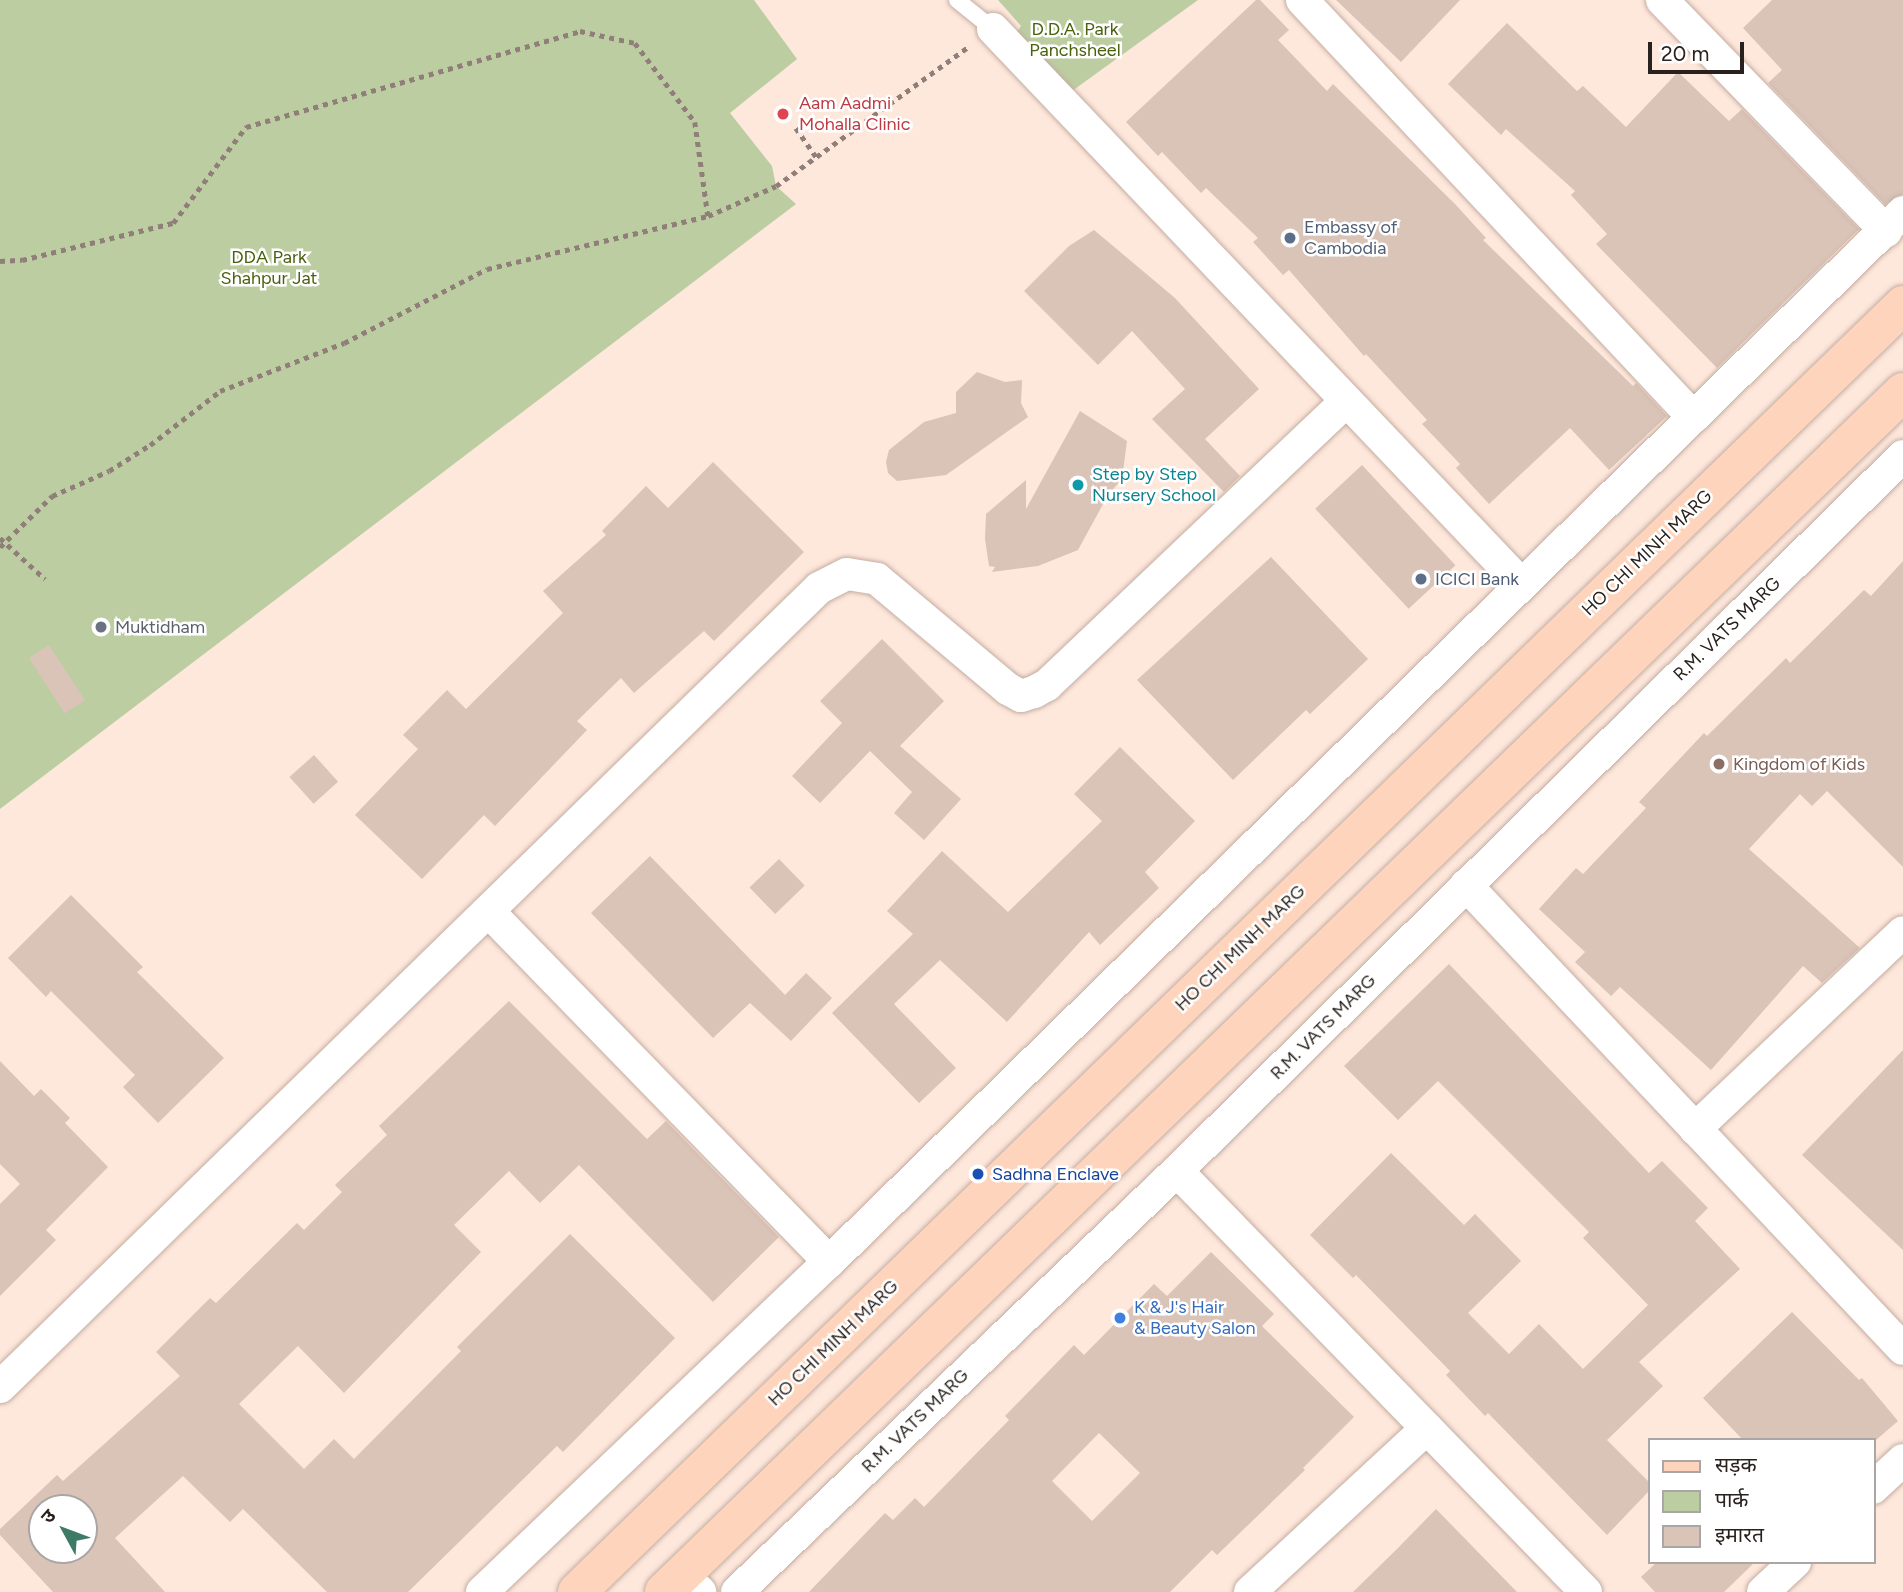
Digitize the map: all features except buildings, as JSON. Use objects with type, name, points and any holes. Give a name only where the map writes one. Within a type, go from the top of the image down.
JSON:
[{"type":"main road","name":"HO CHI MINH MARG","points":[[577,1592],[1903,305]]},
{"type":"main road","points":[[682,1586],[1903,392]]},
{"type":"street","points":[[1303,0],[1693,416]]},
{"type":"street","points":[[482,1592],[829,1262],[1520,583],[1895,221],[1662,0]]},
{"type":"street","points":[[993,29],[1520,583]]},
{"type":"street","points":[[5,1373],[489,912],[819,587],[847,575],[877,579],[1008,689],[1021,696],[1034,692],[1047,685],[1345,402]]},
{"type":"street","name":"R.M. VATS MARG","points":[[737,1592],[1177,1171],[1903,456]]},
{"type":"street","points":[[1465,885],[1903,1349]]},
{"type":"street","points":[[489,912],[829,1262]]},
{"type":"street","points":[[1695,1129],[1903,932]]},
{"type":"street","points":[[1177,1171],[1586,1592]]},
{"type":"street","points":[[1250,1592],[1427,1428]]},
{"type":"street","points":[[1875,1486],[1903,1460]]},
{"type":"street","points":[[1763,1592],[1793,1564]]},
{"type":"lane","points":[[957,0],[993,29]]},
{"type":"path","points":[[0,547],[52,496],[109,471],[150,445],[220,391],[344,343],[487,269],[708,216],[776,186],[993,29]]},
{"type":"path","points":[[0,261],[22,260],[173,223],[246,127],[580,31],[635,43],[695,122],[708,216]]},
{"type":"path","points":[[796,128],[816,157]]},
{"type":"path","points":[[0,538],[45,579]]},
{"type":"green space","name":"DDA Park Shahpur Jat","points":[[0,0],[754,0],[797,59],[730,113],[772,166],[776,186],[796,204],[0,809]]},
{"type":"green space","name":"D.D.A. Park Panchsheel","points":[[998,0],[1198,0],[1072,91],[1015,35],[1021,26]]},
{"type":"place","name":"Aam Aadmi Mohalla Clinic","points":[[783,114]]},
{"type":"place","name":"Embassy of Cambodia","points":[[1290,238]]},
{"type":"place","name":"Step by Step Nursery School","points":[[1078,485]]},
{"type":"place","name":"ICICI Bank","points":[[1421,579]]},
{"type":"place","name":"Muktidham","points":[[101,627]]},
{"type":"place","name":"Kingdom of Kids","points":[[1719,764]]},
{"type":"place","name":"Sadhna Enclave","points":[[978,1174]]},
{"type":"place","name":"K & J's Hair & Beauty Salon","points":[[1120,1318]]}]
